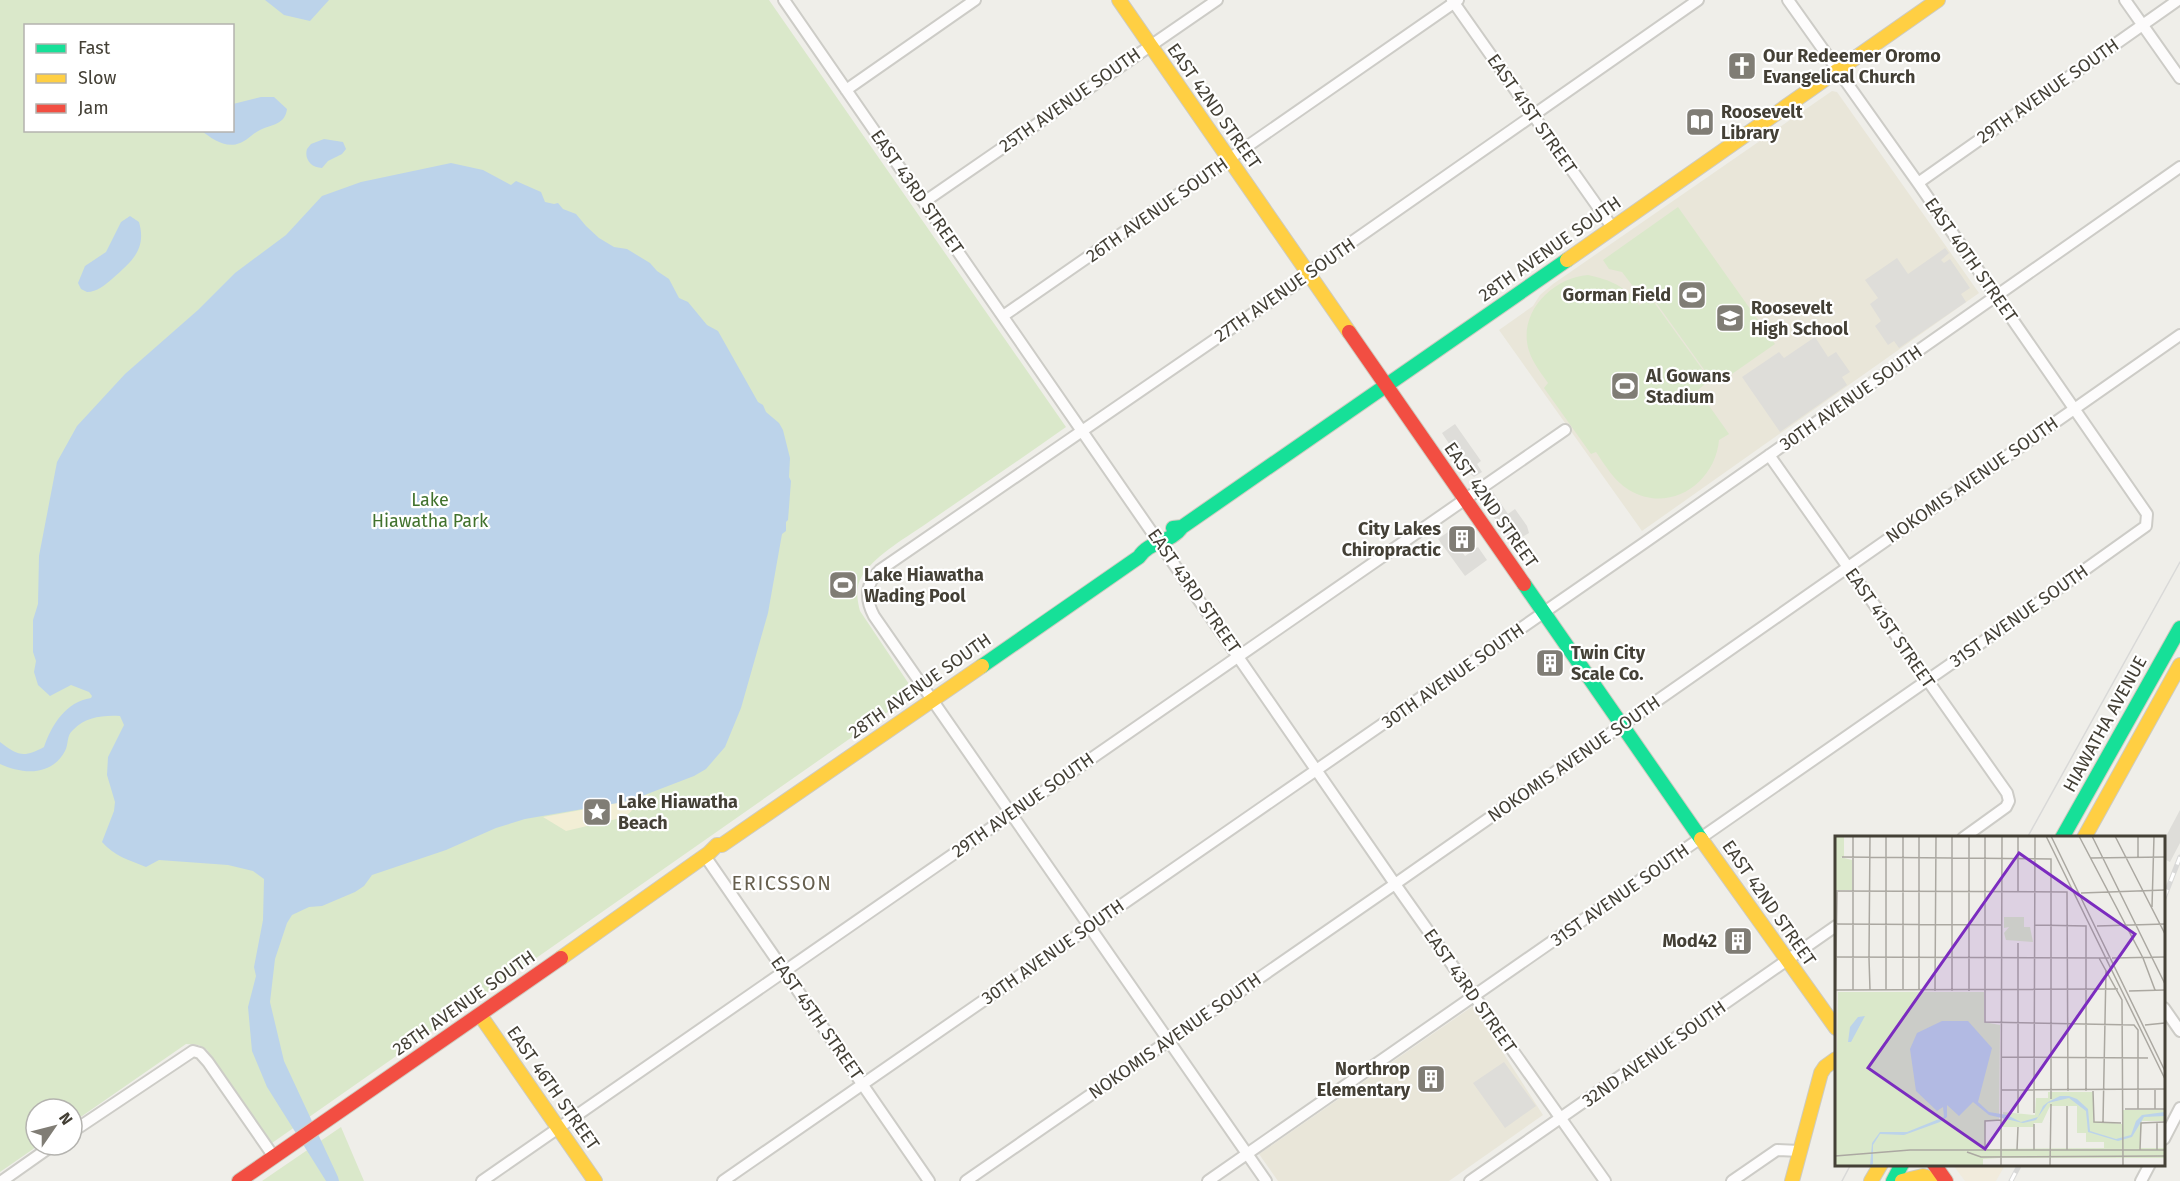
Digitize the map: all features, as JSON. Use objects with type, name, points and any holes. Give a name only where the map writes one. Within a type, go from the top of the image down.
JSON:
[{"type":"main road","name":"EAST 42ND STREET","points":[[1119,0],[1701,839],[1835,1027]]},
{"type":"main road","name":"28TH AVENUE SOUTH","points":[[238,1181],[480,1015],[707,855],[716,853],[722,845],[1139,556],[1142,550],[1154,542],[1167,542],[1178,534],[1182,527],[1938,0]]},
{"type":"main road","name":"HIAWATHA AVENUE","points":[[2063,836],[2180,628]]},
{"type":"main road","name":"HIAWATHA AVENUE","points":[[2085,836],[2180,665]]},
{"type":"main road","name":"EAST 46TH STREET","points":[[480,1015],[595,1181]]},
{"type":"main road","points":[[1792,1181],[1821,1073],[1835,1060]]},
{"type":"main road","points":[[1871,1181],[1880,1166]]},
{"type":"main road","points":[[1893,1181],[1901,1166]]},
{"type":"main road","points":[[1935,1166],[1946,1181]]},
{"type":"main road","points":[[1902,1181],[1923,1176],[1940,1181]]},
{"type":"street","name":"EAST 43RD STREET","points":[[784,0],[1395,884],[1605,1181]]},
{"type":"street","points":[[846,90],[975,0]]},
{"type":"street","name":"25TH AVENUE SOUTH","points":[[924,202],[1217,0]]},
{"type":"street","name":"27TH AVENUE SOUTH","points":[[933,700],[868,604],[867,593],[872,579],[880,570],[1309,274],[1698,0]]},
{"type":"street","name":"EAST 40TH STREET","points":[[1788,0],[2147,514],[2147,522]]},
{"type":"street","points":[[2125,0],[2180,78]]},
{"type":"street","name":"29TH AVENUE SOUTH","points":[[1918,183],[2178,0]]},
{"type":"street","name":"EAST 41ST STREET","points":[[1455,1],[1612,227]]},
{"type":"street","name":"26TH AVENUE SOUTH","points":[[1003,316],[1455,1]]},
{"type":"street","name":"30TH AVENUE SOUTH","points":[[723,1181],[1317,770],[2180,167]]},
{"type":"street","name":"NOKOMIS AVENUE SOUTH","points":[[966,1181],[1623,726],[2180,335]]},
{"type":"street","name":"29TH AVENUE SOUTH","points":[[482,1181],[1565,430]]},
{"type":"street","name":"EAST 41ST STREET","points":[[1769,455],[2007,793],[2009,801],[2006,807],[1963,836]]},
{"type":"street","name":"31ST AVENUE SOUTH","points":[[1208,1181],[1927,681],[2144,528],[2147,522]]},
{"type":"street","points":[[933,700],[1266,1181]]},
{"type":"street","name":"EAST 45TH STREET","points":[[707,855],[929,1181]]},
{"type":"street","name":"32ND AVENUE SOUTH","points":[[1470,1181],[1835,927]]},
{"type":"street","points":[[2165,1011],[2180,1031]]},
{"type":"street","points":[[84,1124],[193,1051],[200,1053],[208,1062],[274,1157]]},
{"type":"street","points":[[2165,1136],[2180,1108]]},
{"type":"street","points":[[1732,1181],[1777,1150],[1800,1152]]},
{"type":"street","points":[[2,1181],[36,1157]]},
{"type":"street","points":[[2141,1181],[2149,1166]]},
{"type":"shaded area","name":"Roosevelt High School","points":[[1832,91],[1837,92],[1979,293],[1642,531],[1499,330],[1533,306],[1540,295],[1553,284]]},
{"type":"shaded area","points":[[1945,248],[1949,253],[1941,260],[1944,263],[1950,259],[1970,288],[1961,294],[1966,302],[1899,348],[1894,341],[1888,345],[1875,326],[1881,321],[1870,304],[1878,298],[1865,280],[1897,258],[1908,274]]},
{"type":"shaded area","points":[[1815,337],[1828,357],[1836,352],[1850,372],[1842,377],[1847,385],[1780,432],[1742,377],[1779,352],[1784,358]]},
{"type":"shaded area","points":[[1455,424],[1481,461],[1477,464],[1482,472],[1474,477],[1467,471],[1442,433]]},
{"type":"shaded area","points":[[1493,492],[1508,514],[1515,509],[1529,533],[1512,543],[1482,500]]},
{"type":"shaded area","points":[[1448,532],[1465,556],[1478,547],[1487,560],[1465,576],[1438,539]]},
{"type":"shaded area","points":[[2180,810],[2180,843],[2170,862],[2165,860],[2165,838]]},
{"type":"shaded area","points":[[1473,1006],[1543,1115],[1449,1181],[1278,1181],[1259,1154]]},
{"type":"shaded area","points":[[1504,1062],[1536,1106],[1505,1128],[1473,1083]]},
{"type":"shaded area","points":[[1954,1166],[2004,1166],[1996,1181],[1965,1181]]},
{"type":"green space","name":"Lake Hiawatha Park","points":[[0,0],[769,0],[1066,427],[893,546],[862,576],[857,598],[860,611],[915,693],[272,1143],[207,1050],[199,1045],[186,1044],[84,1115],[84,1097],[24,1097],[24,1155],[0,1172]]},
{"type":"green space","name":"Gorman Field","points":[[1678,207],[1775,344],[1719,383],[1713,382],[1652,297],[1638,293],[1622,272],[1609,269],[1603,260]]},
{"type":"green space","name":"Al Gowans Stadium","points":[[1588,275],[1617,285],[1639,305],[1651,298],[1710,380],[1698,390],[1729,434],[1719,440],[1716,456],[1709,470],[1688,490],[1674,496],[1659,499],[1644,497],[1629,490],[1610,473],[1596,452],[1591,454],[1544,388],[1548,383],[1537,368],[1529,351],[1528,324],[1540,300],[1562,283]]},
{"type":"green space","points":[[341,1127],[364,1181],[262,1181]]},
{"type":"sand","name":"Lake Hiawatha Beach","points":[[650,794],[625,817],[566,831],[543,817],[608,805]]},
{"type":"water","points":[[265,0],[329,0],[310,21],[284,15]]},
{"type":"water","points":[[261,97],[274,97],[287,109],[281,121],[235,145],[220,142],[203,132],[234,132],[234,104]]},
{"type":"water","points":[[324,139],[343,142],[346,149],[322,168],[318,168],[312,165],[306,153],[311,144]]},
{"type":"water","points":[[451,163],[483,170],[511,185],[516,181],[541,192],[545,202],[558,203],[563,209],[576,214],[599,238],[614,247],[627,249],[650,263],[669,279],[679,298],[688,302],[707,325],[718,331],[758,402],[783,430],[790,458],[788,520],[786,531],[782,534],[768,613],[741,708],[725,747],[706,769],[694,776],[629,801],[525,819],[496,828],[446,850],[372,875],[364,886],[355,892],[322,906],[309,907],[292,915],[275,959],[270,1002],[284,1061],[339,1181],[326,1181],[267,1087],[252,1051],[248,1007],[256,976],[254,967],[263,920],[264,879],[253,871],[228,865],[159,860],[146,867],[117,854],[102,842],[114,811],[115,802],[107,775],[108,757],[124,725],[120,716],[107,716],[83,722],[69,735],[66,748],[59,759],[52,765],[36,771],[17,770],[0,764],[0,742],[21,754],[37,751],[44,747],[51,730],[67,709],[92,696],[89,692],[71,685],[50,696],[38,685],[34,672],[36,661],[33,652],[33,620],[38,604],[39,556],[57,462],[77,426],[125,374],[198,310],[235,273],[286,235],[322,196],[361,182]]},
{"type":"water","points":[[130,216],[139,222],[141,232],[136,255],[101,288],[87,292],[81,289],[78,283],[85,266],[106,252],[121,222]]},
{"type":"tram line","points":[[2028,836],[2180,562]]},
{"type":"tram line","points":[[1842,1181],[1850,1166]]},
{"type":"railway","points":[[2165,895],[2180,857]]},
{"type":"railway","points":[[2011,1181],[2019,1166]]},
{"type":"traffic: fast","points":[[1173,528],[1182,527],[1567,260]]},
{"type":"traffic: fast","points":[[982,666],[1182,527]]},
{"type":"traffic: fast","points":[[1524,584],[1701,839]]},
{"type":"traffic: fast","points":[[2063,836],[2180,628]]},
{"type":"traffic: fast","points":[[1893,1181],[1901,1166]]},
{"type":"traffic: slow","points":[[1119,0],[1349,332]]},
{"type":"traffic: slow","points":[[1567,260],[1938,0]]},
{"type":"traffic: slow","points":[[2085,836],[2180,665]]},
{"type":"traffic: slow","points":[[561,958],[717,845],[722,845],[982,666]]},
{"type":"traffic: slow","points":[[1701,839],[1835,1027]]},
{"type":"traffic: slow","points":[[480,1015],[595,1181]]},
{"type":"traffic: slow","points":[[1792,1181],[1821,1073],[1835,1060]]},
{"type":"traffic: slow","points":[[1871,1181],[1880,1166]]},
{"type":"traffic: slow","points":[[1902,1181],[1923,1176],[1939,1181]]},
{"type":"traffic: jam","points":[[1349,332],[1524,584]]},
{"type":"traffic: jam","points":[[239,1181],[561,958]]},
{"type":"traffic: jam","points":[[1935,1166],[1946,1181]]},
{"type":"place","name":"Our Redeemer Oromo Evangelical Church","points":[[1742,66]]},
{"type":"place","name":"Roosevelt Library","points":[[1700,122]]},
{"type":"place","name":"Gorman Field","points":[[1692,295]]},
{"type":"place","name":"Roosevelt High School","points":[[1730,318]]},
{"type":"place","name":"Al Gowans Stadium","points":[[1625,386]]},
{"type":"place","name":"City Lakes Chiropractic","points":[[1462,539]]},
{"type":"place","name":"Lake Hiawatha Wading Pool","points":[[843,585]]},
{"type":"place","name":"Twin City Scale Co.","points":[[1550,663]]},
{"type":"place","name":"Lake Hiawatha Beach","points":[[597,812]]},
{"type":"place","name":"Mod42","points":[[1738,941]]},
{"type":"place","name":"Northrop Elementary","points":[[1431,1079]]},
{"type":"district","name":"ERICSSON","points":[[782,883]]}]
